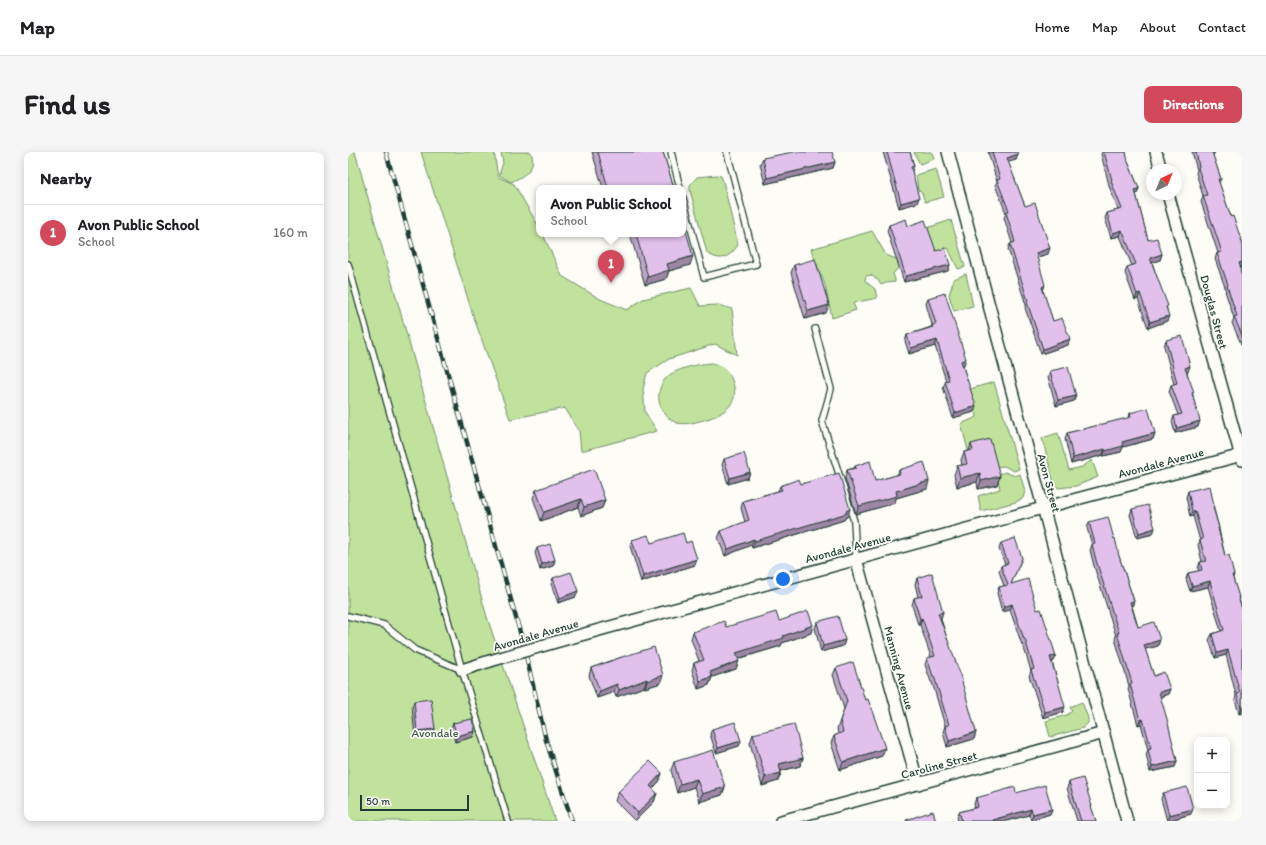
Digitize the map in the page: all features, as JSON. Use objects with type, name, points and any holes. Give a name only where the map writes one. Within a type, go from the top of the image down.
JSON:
[{"type":"street","name":"Avon Street","points":[[948,152],[1128,821]]},
{"type":"street","points":[[1156,152],[1159,164]]},
{"type":"street","name":"Douglas Street","points":[[1170,200],[1242,457]]},
{"type":"street","name":"Avondale Avenue","points":[[462,670],[559,641],[1043,508],[1242,457]]},
{"type":"street","name":"Manning Avenue","points":[[856,560],[918,784]]},
{"type":"street","name":"Caroline Street","points":[[781,821],[1104,733]]},
{"type":"lane","points":[[671,152],[679,185]]},
{"type":"lane","points":[[686,209],[704,277],[756,264],[726,152]]},
{"type":"lane","points":[[348,264],[462,670],[508,821]]},
{"type":"lane","points":[[815,330],[831,389],[822,421],[854,521],[856,560]]},
{"type":"lane","points":[[348,616],[384,625],[415,650],[462,670]]},
{"type":"green space","name":"Avondale","points":[[348,152],[355,152],[487,617],[555,821],[348,821]]},
{"type":"green space","points":[[421,152],[494,152],[498,177],[514,184],[536,222],[536,237],[544,237],[562,276],[600,299],[627,310],[643,299],[691,288],[700,306],[718,305],[732,309],[737,355],[715,344],[669,359],[647,373],[643,389],[645,412],[657,431],[581,451],[579,431],[565,408],[510,419],[474,318]]},
{"type":"green space","points":[[501,152],[531,152],[531,167],[525,174],[511,182],[499,175],[503,163]]},
{"type":"green space","points":[[914,152],[932,152],[934,159],[920,164]]},
{"type":"green space","points":[[936,169],[944,197],[925,202],[922,193],[918,190],[916,175]]},
{"type":"green space","points":[[721,176],[723,181],[738,245],[730,254],[722,258],[716,258],[707,253],[690,190],[690,185],[697,177]]},
{"type":"green space","points":[[951,220],[965,267],[958,269],[948,248],[939,252],[933,259],[897,269],[893,274],[895,282],[881,285],[878,280],[871,275],[866,276],[865,281],[875,289],[877,298],[853,303],[856,310],[832,318],[825,285],[811,249],[872,231],[886,255],[896,259],[933,246],[927,228]]},
{"type":"green space","points":[[966,274],[973,306],[954,311],[949,295],[954,279]]},
{"type":"green space","points":[[712,363],[724,369],[732,380],[735,395],[730,406],[714,417],[696,422],[681,424],[670,419],[662,409],[659,398],[660,387],[666,378],[681,369]]},
{"type":"green space","points":[[994,382],[1019,469],[1014,471],[1004,466],[995,467],[987,445],[968,450],[961,424],[977,417],[970,389]]},
{"type":"green space","points":[[1058,433],[1069,470],[1082,467],[1092,460],[1098,477],[1076,486],[1058,488],[1054,483],[1042,438]]},
{"type":"green space","points":[[1005,472],[1015,476],[1020,474],[1025,491],[1023,498],[1016,502],[981,511],[978,496],[1000,489],[997,475]]},
{"type":"green space","points":[[1082,702],[1088,718],[1088,723],[1083,728],[1050,737],[1046,721],[1067,715],[1072,711],[1070,707]]},
{"type":"building","points":[[598,152],[663,152],[673,185],[607,185]]},
{"type":"building","points":[[793,152],[832,152],[835,162],[767,178],[763,158]]},
{"type":"building","points":[[887,152],[910,152],[914,166],[911,167],[919,198],[901,203]]},
{"type":"building","points":[[992,152],[1018,152],[1018,154],[1007,158],[1025,206],[1035,203],[1050,248],[1036,253],[1045,285],[1042,287],[1053,321],[1062,318],[1070,339],[1043,349],[1010,244],[1015,242],[1006,212],[1009,211],[997,180],[1000,179]]},
{"type":"building","points":[[1104,152],[1126,152],[1128,162],[1139,188],[1135,190],[1148,240],[1157,238],[1162,254],[1150,258],[1168,306],[1166,307],[1169,316],[1150,322],[1140,293],[1137,294],[1127,267],[1136,264],[1122,230],[1113,233],[1107,213],[1122,209],[1111,181],[1112,180]]},
{"type":"building","points":[[1196,152],[1212,152],[1221,179],[1218,179],[1231,217],[1233,216],[1242,242],[1242,262],[1239,263],[1242,277],[1242,335],[1234,317],[1237,316],[1217,253],[1222,252],[1203,196],[1207,195],[1198,168]]},
{"type":"building","points":[[906,219],[908,226],[925,220],[936,251],[945,248],[950,265],[906,276],[889,225]]},
{"type":"building","points":[[686,231],[693,256],[667,264],[669,270],[648,277],[637,237],[686,237]]},
{"type":"building","points":[[815,259],[829,305],[808,311],[794,265]]},
{"type":"building","points":[[945,293],[966,359],[961,361],[976,406],[955,413],[945,381],[949,380],[937,340],[911,348],[907,335],[933,327],[932,325],[936,324],[928,298]]},
{"type":"building","points":[[1182,336],[1190,366],[1185,368],[1194,392],[1192,393],[1200,421],[1177,428],[1174,416],[1182,414],[1171,385],[1177,383],[1166,340]]},
{"type":"building","points":[[1068,367],[1076,396],[1058,400],[1050,371]]},
{"type":"building","points":[[1148,408],[1155,433],[1122,442],[1123,446],[1105,451],[1105,449],[1073,458],[1067,433],[1131,417],[1130,413]]},
{"type":"building","points":[[990,439],[1000,476],[981,481],[980,473],[960,478],[957,466],[967,464],[964,452],[973,450],[971,444]]},
{"type":"building","points":[[744,453],[750,472],[730,478],[724,459]]},
{"type":"building","points":[[870,461],[875,481],[900,474],[899,470],[924,462],[929,481],[896,491],[897,496],[859,506],[847,470],[856,468],[855,466]]},
{"type":"building","points":[[594,469],[605,500],[584,507],[581,499],[544,512],[536,490]]},
{"type":"building","points":[[839,473],[850,509],[846,511],[847,513],[755,541],[754,539],[728,549],[721,531],[749,520],[743,501],[782,490],[780,486],[799,479],[801,484]]},
{"type":"building","points":[[1210,486],[1213,507],[1225,556],[1229,555],[1234,575],[1232,575],[1242,609],[1242,708],[1237,694],[1240,693],[1228,650],[1217,653],[1212,634],[1224,630],[1210,581],[1192,586],[1188,573],[1202,570],[1200,562],[1206,561],[1200,540],[1203,539],[1195,511],[1192,511],[1188,491]]},
{"type":"building","points":[[1148,505],[1155,528],[1139,533],[1132,509]]},
{"type":"building","points":[[1108,517],[1134,601],[1130,602],[1138,627],[1154,622],[1160,640],[1144,645],[1154,676],[1164,672],[1170,689],[1159,692],[1177,761],[1152,767],[1148,749],[1151,748],[1143,719],[1140,720],[1130,684],[1132,683],[1117,633],[1119,633],[1092,544],[1095,543],[1089,522]]},
{"type":"building","points":[[683,533],[686,543],[691,541],[697,559],[643,576],[632,540],[648,535],[651,543]]},
{"type":"building","points":[[1015,538],[1022,558],[1011,584],[1028,579],[1037,610],[1041,609],[1056,656],[1050,657],[1065,707],[1045,712],[1031,670],[1034,669],[1025,639],[1012,604],[1004,607],[999,587],[1008,585],[1001,566],[1008,563],[1001,543]]},
{"type":"building","points":[[550,544],[555,560],[542,564],[537,548]]},
{"type":"building","points":[[571,572],[578,591],[560,598],[553,578]]},
{"type":"building","points":[[932,573],[943,612],[938,613],[959,671],[976,732],[949,741],[945,726],[949,725],[927,658],[935,656],[922,618],[920,619],[914,598],[922,596],[917,578]]},
{"type":"building","points":[[808,611],[813,625],[783,636],[784,638],[736,653],[739,661],[710,672],[712,677],[700,681],[694,663],[704,660],[693,632],[724,621],[726,627],[776,612],[779,621]]},
{"type":"building","points":[[838,616],[845,640],[823,646],[817,622]]},
{"type":"building","points":[[654,647],[663,675],[647,681],[647,679],[619,690],[617,684],[600,691],[591,668]]},
{"type":"building","points":[[853,662],[865,700],[868,699],[885,748],[843,762],[834,736],[843,732],[840,721],[847,701],[836,668]]},
{"type":"building","points":[[431,699],[435,729],[417,731],[414,701]]},
{"type":"building","points":[[472,719],[475,731],[457,736],[453,723]]},
{"type":"building","points":[[735,722],[741,741],[718,748],[712,729]]},
{"type":"building","points":[[794,724],[803,758],[779,764],[781,773],[765,777],[753,734]]},
{"type":"building","points":[[713,750],[725,787],[702,794],[697,779],[680,784],[674,762]]},
{"type":"building","points":[[650,761],[662,773],[650,786],[657,793],[638,813],[618,792]]},
{"type":"building","points":[[1083,778],[1096,821],[1081,821],[1069,782]]},
{"type":"building","points":[[1045,785],[1052,809],[1033,814],[1031,809],[992,821],[962,821],[959,812],[978,807],[976,798],[1015,787],[1016,793]]},
{"type":"building","points":[[1187,787],[1193,809],[1169,815],[1163,793]]},
{"type":"building","points":[[933,811],[936,821],[906,821],[906,820]]},
{"type":"railway","points":[[386,152],[523,643],[546,740],[572,821]]},
{"type":"place","name":"Avon Public School","points":[[611,283]]}]
